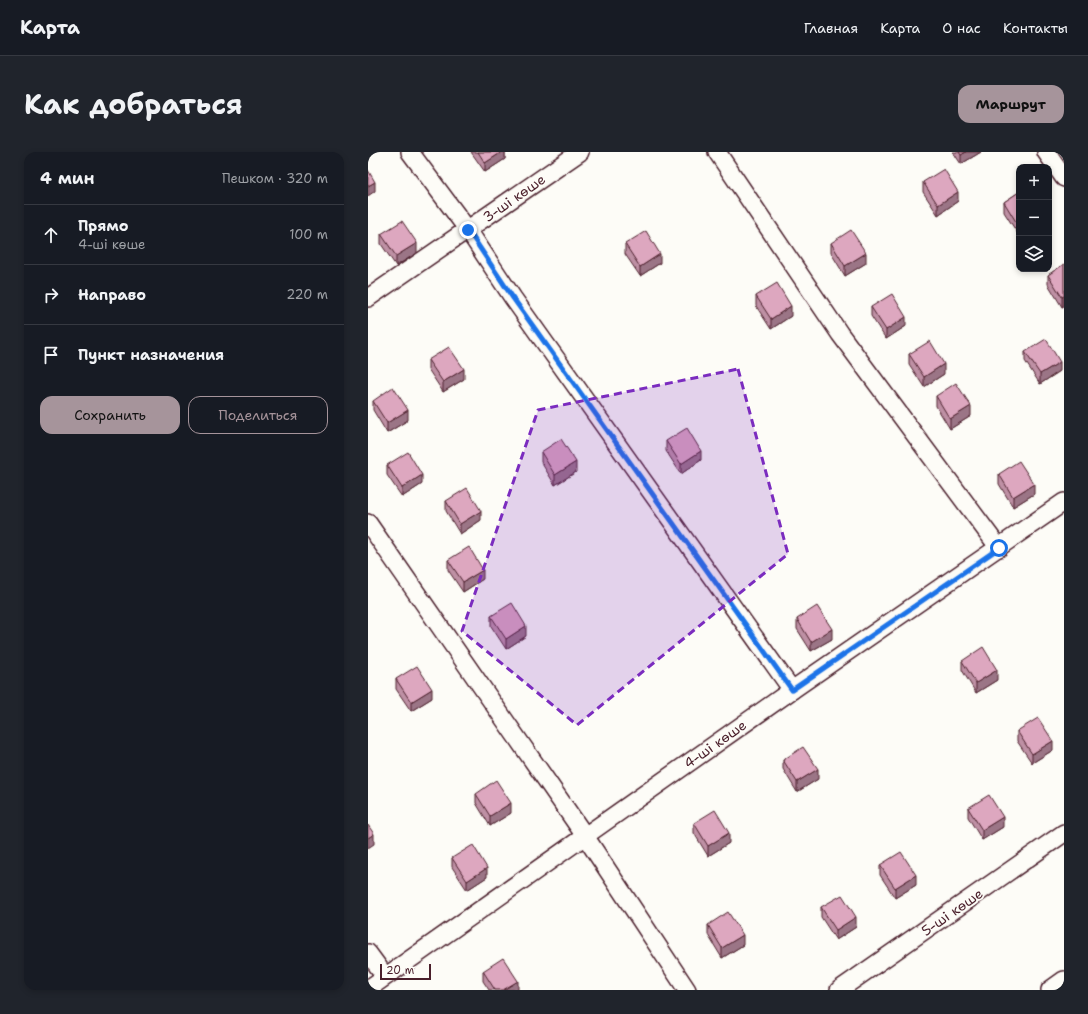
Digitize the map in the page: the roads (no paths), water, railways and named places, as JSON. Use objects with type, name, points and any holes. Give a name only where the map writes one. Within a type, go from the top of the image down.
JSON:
[{"type":"lane","points":[[410,152],[468,230],[513,298],[792,690]]},
{"type":"lane","name":"3-ші көше","points":[[368,298],[580,152]]},
{"type":"lane","points":[[717,152],[840,334],[999,548]]},
{"type":"lane","points":[[1046,152],[1064,178]]},
{"type":"lane","name":"4-ші көше","points":[[368,989],[792,690],[1064,502]]},
{"type":"lane","points":[[368,523],[585,836],[687,990]]},
{"type":"lane","name":"5-ші көше","points":[[839,990],[1064,833]]},
{"type":"lane","points":[[368,953],[385,976]]},
{"type":"lane","points":[[1050,990],[1064,980]]}]
